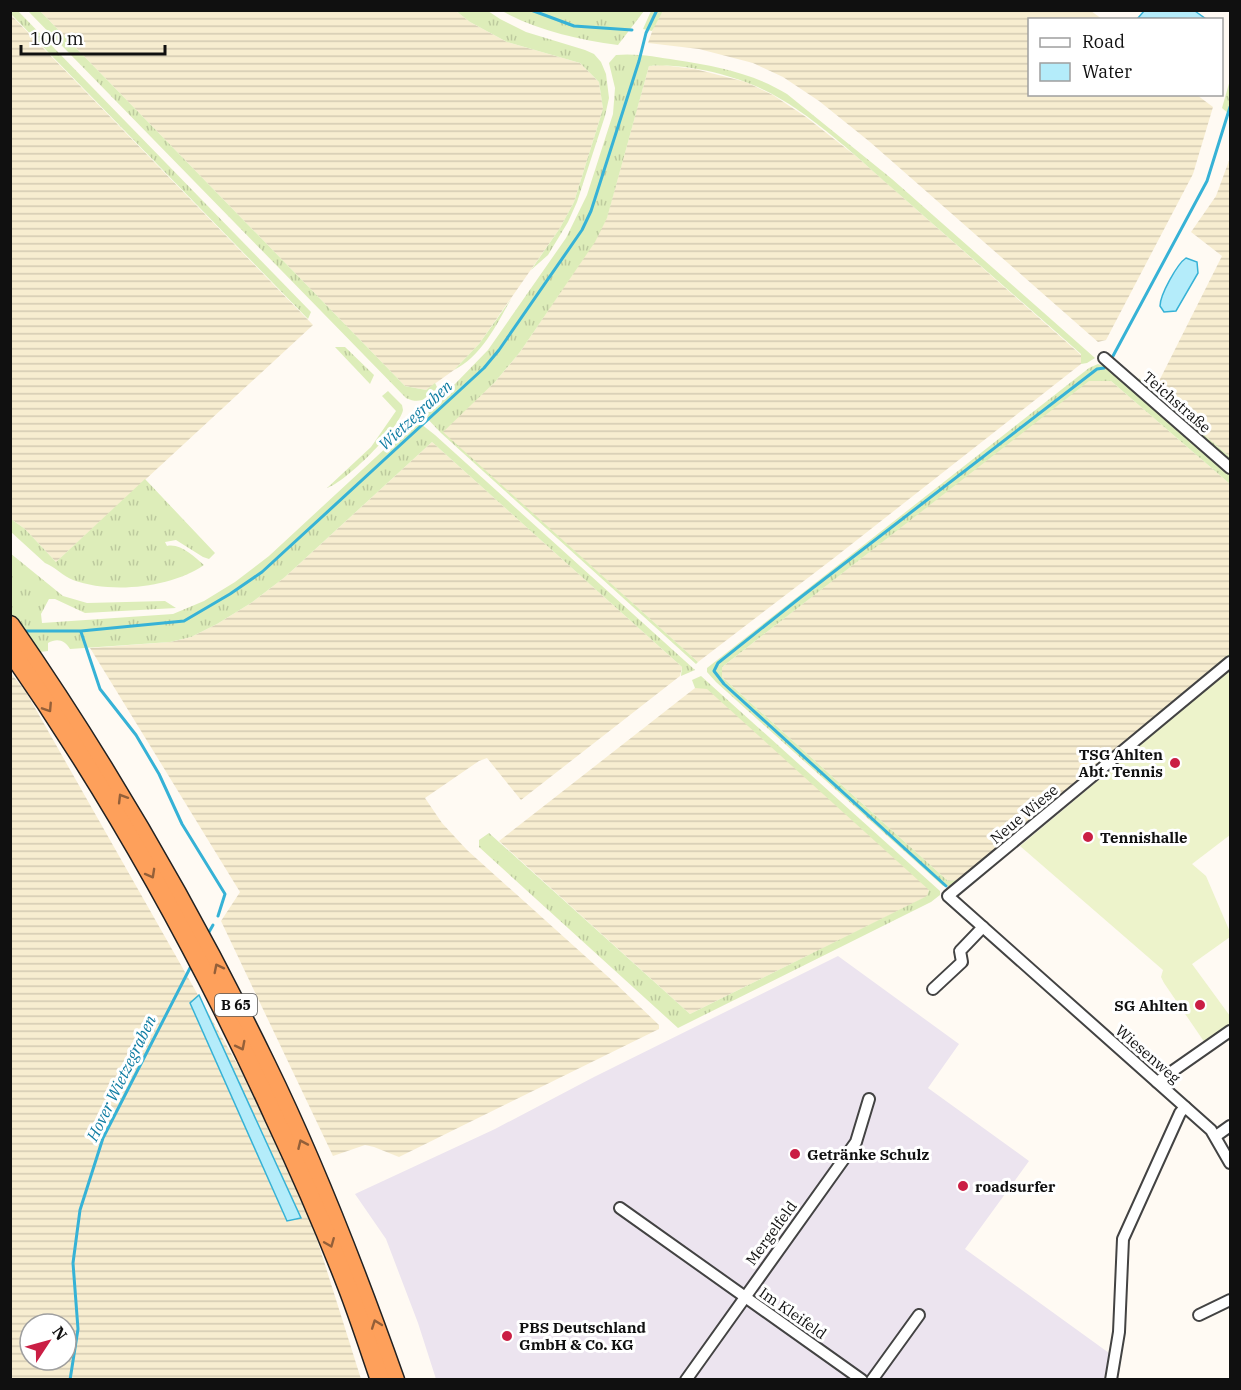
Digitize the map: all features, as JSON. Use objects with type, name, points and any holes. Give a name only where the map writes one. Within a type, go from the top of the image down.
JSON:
[{"type":"highway","name":"B 65","points":[[10,625],[19,654],[149,871],[200,964],[253,1069],[308,1190],[347,1285],[380,1380]]},
{"type":"highway","name":"B 65","points":[[19,654],[100,760],[161,864],[214,962],[267,1066],[314,1168],[360,1282],[395,1380]]},
{"type":"street","name":"Teichstraße","points":[[1104,358],[1230,468]]},
{"type":"street","name":"Neue Wiese","points":[[948,896],[1230,662]]},
{"type":"street","name":"Wiesenweg","points":[[948,896],[1185,1107],[1215,1136],[1230,1163]]},
{"type":"street","points":[[933,989],[962,962],[960,951],[983,927]]},
{"type":"street","points":[[1157,1082],[1230,1031]]},
{"type":"street","name":"Mergelfeld","points":[[686,1380],[856,1142],[869,1099]]},
{"type":"street","points":[[1111,1380],[1119,1332],[1123,1239],[1180,1113],[1185,1107]]},
{"type":"street","points":[[1215,1136],[1230,1126]]},
{"type":"street","name":"Im Kleifeld","points":[[620,1208],[862,1380]]},
{"type":"street","points":[[1199,1315],[1230,1300]]},
{"type":"street","points":[[872,1380],[919,1315]]},
{"type":"shaded area","points":[[40,11],[456,11],[470,22],[507,42],[580,63],[599,82],[603,109],[574,202],[560,228],[479,344],[454,370],[426,390],[405,386]]},
{"type":"shaded area","points":[[663,11],[1091,11],[1101,18],[1028,18],[1028,96],[1198,96],[1213,107],[1193,174],[1106,340],[1098,342],[870,142],[819,101],[783,77],[753,63],[699,49],[648,43]]},
{"type":"shaded area","points":[[10,14],[313,325],[56,562],[25,529],[11,519]]},
{"type":"shaded area","points":[[662,65],[695,69],[746,82],[773,95],[806,117],[857,157],[1081,355],[1081,364],[698,662],[442,432],[495,382],[520,352],[595,241],[607,217],[649,66]]},
{"type":"shaded area","points":[[1230,158],[1230,457],[1154,391],[1222,256],[1191,232],[1216,196]]},
{"type":"shaded area","points":[[1089,380],[1111,381],[1230,484],[1230,653],[959,880],[948,881],[722,677],[722,667]]},
{"type":"shaded area","points":[[432,442],[682,667],[680,676],[521,800],[487,758],[479,761],[425,798],[442,823],[467,850],[615,983],[659,1025],[659,1029],[399,1157],[365,1145],[333,1156],[221,921],[240,892],[90,648],[170,642],[191,637],[217,624],[251,603],[285,577]]},
{"type":"shaded area","points":[[10,672],[26,692],[240,1069],[310,1217],[361,1379],[11,1379]]},
{"type":"shaded area","points":[[695,688],[707,688],[929,889],[928,896],[690,1014],[499,841]]},
{"type":"shaded area","points":[[838,956],[959,1044],[928,1088],[1029,1161],[965,1249],[1109,1353],[1104,1379],[436,1379],[418,1323],[386,1239],[355,1194],[495,1129],[594,1077]]},
{"type":"green space","points":[[11,10],[18,11],[311,312],[308,319],[11,14]]},
{"type":"green space","points":[[644,10],[618,45],[558,33],[530,24],[502,11]]},
{"type":"green space","points":[[28,11],[40,11],[405,386],[426,390],[435,383],[438,389],[420,401],[406,398]]},
{"type":"green space","points":[[456,11],[488,11],[526,32],[585,50],[594,54],[601,62],[606,74],[609,98],[605,116],[577,202],[548,255],[531,270],[560,228],[574,202],[603,109],[599,82],[580,63],[507,42],[470,22]]},
{"type":"green space","points":[[651,11],[663,11],[652,31],[643,29]]},
{"type":"green space","points":[[616,55],[646,56],[719,68],[761,81],[787,94],[892,179],[1095,358],[1081,364],[1081,354],[854,155],[789,104],[772,94],[729,76],[680,67],[649,66],[607,218],[595,242],[520,352],[495,382],[443,432],[698,662],[696,664],[441,433],[422,413],[455,384],[488,350],[566,238],[587,195],[613,114],[615,88],[609,63]]},
{"type":"green space","points":[[1230,80],[1230,115],[1222,108]]},
{"type":"green space","points":[[511,299],[480,348],[464,364],[454,370],[479,344]]},
{"type":"green space","points":[[335,347],[345,347],[374,375],[370,384]]},
{"type":"green space","points":[[1098,364],[1106,367],[1230,473],[1230,484],[1111,381],[1089,381],[722,667],[722,677],[948,881],[959,880],[1230,653],[1230,657],[953,886],[943,886],[716,682],[707,672],[707,668],[1089,368]]},
{"type":"green space","points":[[1139,378],[1230,457],[1230,462],[1141,384]]},
{"type":"green space","points":[[388,391],[402,405],[403,410],[399,419],[371,454],[336,484],[327,488],[371,447],[396,411],[382,396]]},
{"type":"green space","points":[[416,420],[695,670],[681,676],[682,667],[432,442],[285,577],[251,603],[191,637],[170,642],[70,649],[63,642],[55,641],[48,643],[48,651],[40,652],[17,618],[11,614],[10,553],[63,596],[87,603],[165,601],[176,608],[85,613],[55,599],[49,599],[41,614],[42,623],[173,614],[204,601],[235,582],[269,556]]},
{"type":"green space","points":[[145,479],[215,553],[209,559],[203,557],[176,540],[165,542],[167,546],[182,549],[204,565],[190,573],[158,584],[105,587],[69,578],[45,563],[11,532],[11,519],[25,529],[56,562]]},
{"type":"green space","name":"TSG Ahlten Abt. Tennis","points":[[1230,670],[1230,835],[1192,864],[1206,876],[1230,932],[1230,937],[1192,964],[1230,1016],[1230,1026],[1205,1043],[1164,983],[1161,977],[1163,970],[1020,846]]},
{"type":"green space","points":[[701,676],[940,891],[940,895],[931,902],[678,1028],[479,847],[479,840],[489,833],[690,1014],[927,896],[929,890],[707,689],[695,688],[692,680]]},
{"type":"water","points":[[1144,11],[1195,11],[1205,18],[1138,18]]},
{"type":"water","points":[[1186,258],[1197,262],[1198,273],[1176,311],[1164,312],[1160,306],[1163,295],[1174,273]]},
{"type":"water","points":[[199,995],[301,1218],[287,1221],[190,1003]]},
{"type":"waterway","points":[[531,10],[574,26],[632,30]]},
{"type":"waterway","name":"Wietzegraben","points":[[21,631],[81,631],[184,621],[262,572],[484,368],[499,350],[582,230],[591,211],[646,33],[657,10]]},
{"type":"waterway","points":[[1113,356],[1207,181],[1230,107]]},
{"type":"waterway","points":[[946,886],[724,684],[714,671],[718,663],[801,597],[1097,369],[1104,368]]},
{"type":"waterway","name":"Hover Wietzegraben","points":[[81,632],[100,689],[136,735],[159,774],[182,824],[225,894],[218,916]]},
{"type":"waterway","name":"Hover Wietzegraben","points":[[209,932],[213,925]]},
{"type":"waterway","name":"Hover Wietzegraben","points":[[70,1380],[78,1329],[73,1263],[80,1210],[103,1138],[190,968]]},
{"type":"place","name":"TSG Ahlten Abt. Tennis","points":[[1175,763]]},
{"type":"place","name":"Tennishalle","points":[[1088,837]]},
{"type":"place","name":"SG Ahlten","points":[[1200,1005]]},
{"type":"place","name":"Getränke Schulz","points":[[795,1154]]},
{"type":"place","name":"roadsurfer","points":[[963,1186]]},
{"type":"place","name":"PBS Deutschland GmbH & Co. KG","points":[[507,1336]]}]
